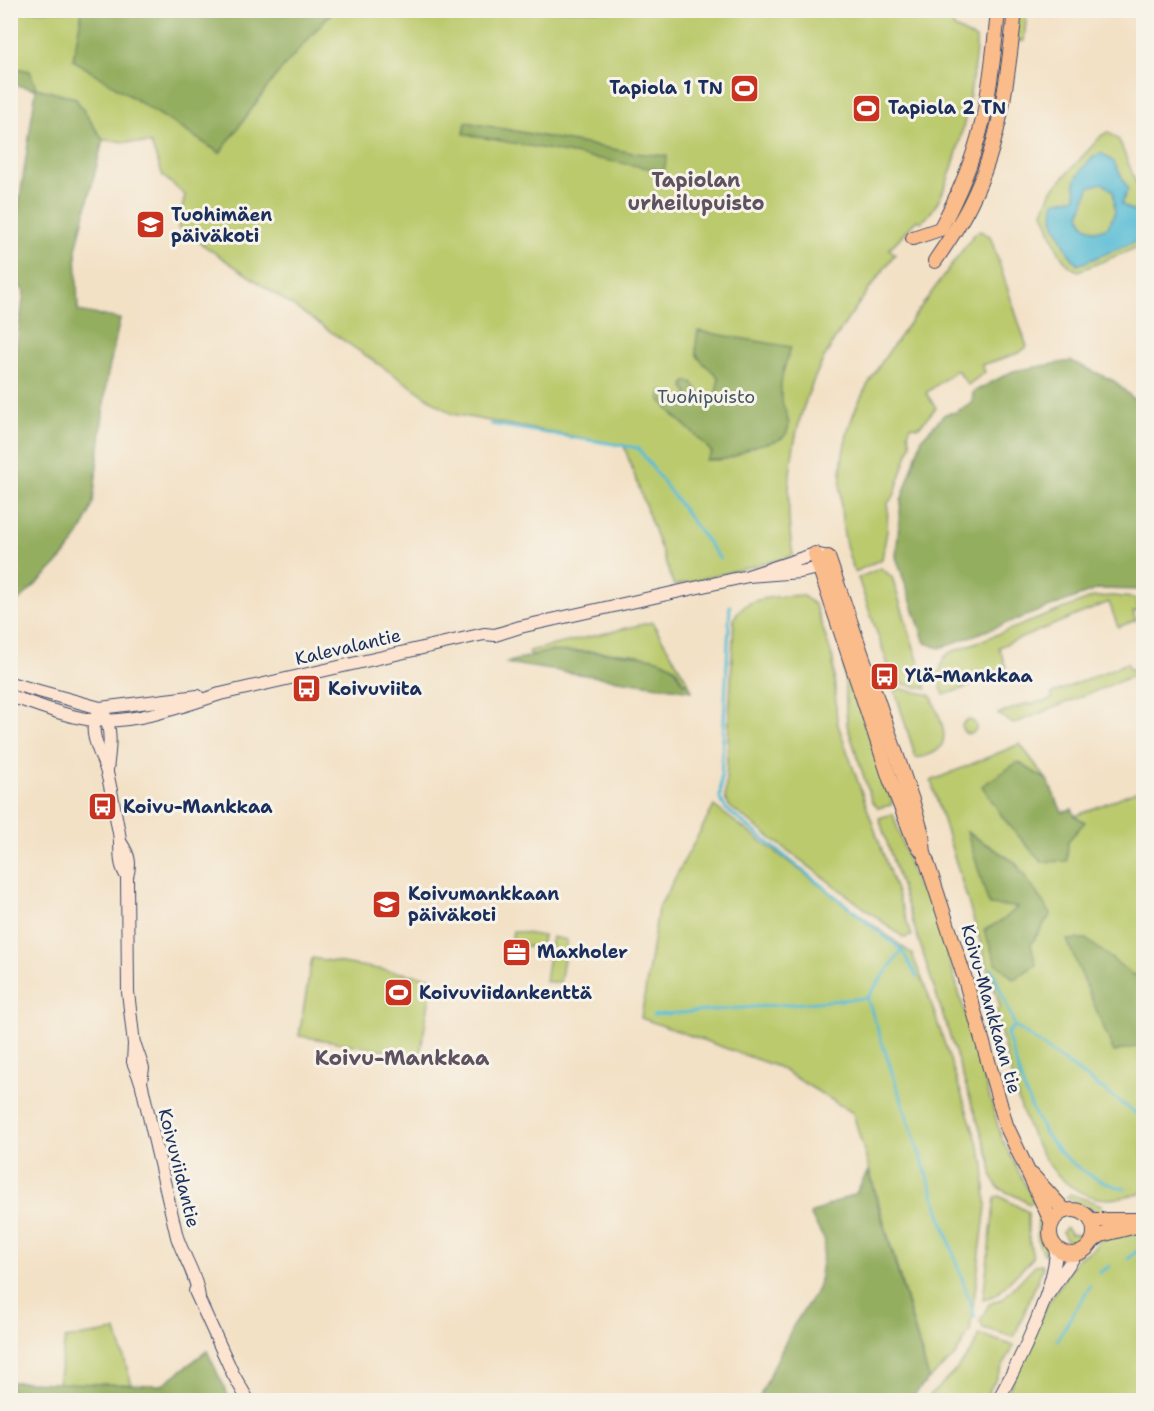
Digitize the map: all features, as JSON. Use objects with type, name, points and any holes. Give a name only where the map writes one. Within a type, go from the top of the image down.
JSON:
[{"type":"main road","points":[[913,238],[940,229],[966,176],[981,135],[990,93],[998,10]]},
{"type":"main road","points":[[935,261],[971,202],[983,175],[1004,100],[1015,10]]},
{"type":"main road","name":"Kalevalantie","points":[[10,696],[101,720],[178,708],[220,694],[484,634],[501,634],[520,627],[821,560]]},
{"type":"main road","name":"Koivu-Mankkaan tie","points":[[821,560],[893,788],[915,840],[924,853],[965,979],[1006,1125],[1052,1223]]},
{"type":"main road","name":"Kalevalantie","points":[[10,683],[100,708],[220,694]]},
{"type":"main road","name":"Koivuviidantie","points":[[100,708],[98,751],[106,770],[121,843],[121,868],[127,877],[128,992],[134,1044],[134,1070],[141,1082],[164,1189],[186,1262],[194,1272],[199,1297],[233,1374],[248,1401]]},
{"type":"main road","name":"Koivu-Mankkaan tie","points":[[1029,1172],[1065,1211]]},
{"type":"main road","points":[[1093,1240],[1094,1228],[1091,1220],[1079,1210],[1065,1211],[1052,1223],[1050,1236],[1056,1247],[1068,1254],[1076,1254],[1084,1251],[1093,1240],[1101,1235],[1143,1222]]},
{"type":"main road","points":[[1091,1220],[1143,1222]]},
{"type":"main road","points":[[998,1401],[1041,1304],[1055,1266],[1056,1247]]},
{"type":"main road","points":[[1041,1304],[1076,1254]]},
{"type":"green space","name":"Tuohipuisto","points":[[956,10],[953,27],[976,39],[976,46],[966,113],[952,167],[933,210],[921,222],[917,220],[889,249],[895,254],[839,332],[808,394],[800,420],[790,474],[790,529],[793,556],[674,586],[624,446],[452,414],[178,228],[185,195],[163,176],[151,144],[103,140],[75,98],[11,84],[10,11]]},
{"type":"green space","points":[[82,11],[318,11],[331,13],[274,78],[220,153],[73,60]]},
{"type":"green space","points":[[1019,11],[1027,11],[1024,41],[1015,42]]},
{"type":"green space","points":[[11,67],[30,71],[36,88],[75,98],[103,140],[76,249],[78,311],[120,319],[107,378],[93,503],[87,520],[60,561],[11,608],[10,393],[24,292],[11,272],[11,259],[36,89],[11,84]]},
{"type":"green space","points":[[466,122],[634,153],[667,156],[664,171],[464,134]]},
{"type":"green space","points":[[1108,132],[1119,140],[1143,200],[1143,245],[1079,271],[1072,268],[1061,255],[1043,212],[1052,190],[1102,135]]},
{"type":"green space","points":[[980,231],[990,236],[1027,347],[1019,353],[982,365],[985,372],[968,385],[957,370],[926,393],[936,408],[919,427],[911,426],[908,433],[911,444],[894,496],[888,503],[887,531],[882,559],[855,572],[842,522],[841,476],[843,451],[857,406],[880,365],[910,322],[975,233]]},
{"type":"green space","points":[[698,331],[791,347],[784,367],[781,394],[789,424],[785,436],[729,458],[706,460],[712,453],[659,397],[661,391],[685,399],[688,394],[684,387],[685,382],[692,382],[704,400],[709,402],[715,398],[719,378],[697,354]]},
{"type":"green space","points":[[1071,361],[1114,381],[1143,408],[1143,590],[1098,589],[940,648],[925,643],[896,557],[901,501],[922,438],[945,414],[956,412],[972,403],[973,392],[1013,371]]},
{"type":"green space","points":[[881,568],[892,577],[927,689],[894,682],[858,578]]},
{"type":"green space","points":[[802,595],[815,605],[833,659],[837,722],[912,936],[904,938],[730,807],[725,799],[734,619],[745,605],[754,601]]},
{"type":"green space","points":[[1094,597],[1134,598],[1139,610],[1133,612],[1136,620],[1118,627],[1109,602],[999,647],[1008,673],[944,695],[936,674],[939,673],[944,658],[949,653]]},
{"type":"green space","points":[[652,622],[688,682],[684,684],[673,666],[641,656],[581,651],[530,655],[529,651]]},
{"type":"green space","points":[[550,651],[615,653],[651,658],[665,662],[674,668],[684,684],[688,682],[692,691],[505,663]]},
{"type":"green space","points":[[1127,663],[1130,670],[1143,665],[1143,672],[1013,724],[998,714],[1029,703],[1030,705],[1041,701],[1043,703],[1053,698],[1051,694]]},
{"type":"green space","points":[[844,664],[892,801],[891,805],[878,808],[872,802],[847,725]]},
{"type":"green space","points":[[897,688],[931,695],[944,735],[943,743],[930,755],[916,758],[895,691]]},
{"type":"green space","points":[[969,720],[974,722],[976,727],[974,732],[969,734],[964,732],[962,727],[964,722]]},
{"type":"green space","points":[[1020,744],[1047,780],[1062,813],[1072,809],[1075,816],[1143,788],[1143,1193],[1115,1198],[1098,1198],[1074,1189],[1055,1172],[1039,1149],[1026,1122],[1008,1065],[996,1013],[1000,1006],[931,781]]},
{"type":"green space","points":[[1018,762],[1047,780],[1062,812],[1072,809],[1075,816],[1085,822],[1068,841],[1067,861],[1041,862],[1004,819],[982,786]]},
{"type":"green space","points":[[714,806],[912,954],[928,994],[984,1162],[986,1206],[970,1331],[955,1356],[929,1379],[853,1113],[778,1067],[641,1018],[658,909]]},
{"type":"green space","points":[[893,814],[917,887],[923,890],[934,908],[1002,1139],[1034,1202],[1029,1204],[1001,1189],[994,1181],[990,1160],[879,818]]},
{"type":"green space","points":[[967,832],[1015,862],[1051,914],[1031,944],[1036,965],[1014,979],[996,963],[984,930],[1003,920],[1018,907],[989,905]]},
{"type":"green space","points":[[513,931],[543,936],[540,949],[511,943]]},
{"type":"green space","points":[[552,937],[567,940],[560,983],[545,981]]},
{"type":"green space","points":[[1086,939],[1133,975],[1143,974],[1143,1045],[1114,1052],[1067,940]]},
{"type":"green space","name":"Koivuviidankenttä","points":[[312,958],[433,978],[420,1056],[299,1036]]},
{"type":"green space","points":[[868,1171],[929,1379],[909,1400],[758,1400],[793,1326],[818,1289],[825,1241],[810,1214],[856,1193]]},
{"type":"green space","points":[[1070,1194],[1102,1205],[1103,1214],[1066,1198]]},
{"type":"green space","points":[[999,1196],[1028,1212],[1028,1233],[1033,1258],[997,1294],[983,1300],[995,1197]]},
{"type":"green space","points":[[1042,1213],[1048,1257],[1041,1249],[1038,1238],[1037,1227],[1039,1215]]},
{"type":"green space","points":[[1066,1228],[1071,1234],[1080,1235],[1082,1238],[1076,1242],[1067,1240],[1062,1232]]},
{"type":"green space","points":[[1143,1230],[1143,1400],[1004,1400],[1045,1308],[1077,1259],[1095,1248],[1100,1239]]},
{"type":"green space","points":[[1041,1264],[1043,1267],[1014,1337],[983,1328],[980,1321],[989,1304],[1004,1298],[1035,1265]]},
{"type":"green space","points":[[116,1331],[132,1385],[162,1385],[207,1351],[230,1400],[11,1400],[11,1382],[58,1383],[65,1339]]},
{"type":"green space","points":[[979,1334],[1014,1346],[984,1400],[925,1400],[963,1362]]},
{"type":"green space","points":[[207,1351],[230,1400],[11,1400],[11,1382],[162,1385]]},
{"type":"water","points":[[1101,153],[1114,162],[1128,189],[1121,204],[1138,214],[1143,233],[1137,241],[1078,265],[1069,254],[1053,219],[1054,202],[1076,197],[1076,179],[1085,165]],"holes":[[[1102,183],[1113,191],[1115,213],[1108,227],[1096,231],[1084,225],[1080,215],[1089,187]]]},
{"type":"waterway","points":[[491,424],[638,448],[720,559]]},
{"type":"waterway","points":[[730,606],[720,799],[726,809],[902,950],[917,977]]},
{"type":"waterway","points":[[653,1015],[867,998],[902,950]]},
{"type":"waterway","points":[[992,969],[1015,1026],[1144,1119]]},
{"type":"waterway","points":[[867,998],[975,1317]]},
{"type":"waterway","points":[[1015,1026],[1007,1033],[1023,1085],[1043,1130],[1057,1149],[1075,1165],[1097,1179],[1125,1189]]},
{"type":"waterway","points":[[1137,1240],[1144,1241]]},
{"type":"waterway","points":[[1128,1259],[1144,1245]]},
{"type":"waterway","points":[[1099,1273],[1110,1266]]},
{"type":"waterway","points":[[1057,1340],[1090,1286]]},
{"type":"place","name":"Tapiola 1 TN","points":[[744,88]]},
{"type":"place","name":"Tapiola 2 TN","points":[[867,108]]},
{"type":"place","name":"Tuohimäen päiväkoti","points":[[150,225]]},
{"type":"place","name":"Ylä-Mankkaa","points":[[884,676]]},
{"type":"place","name":"Koivuviita","points":[[307,689]]},
{"type":"place","name":"Koivu-Mankkaa","points":[[102,807]]},
{"type":"place","name":"Koivumankkaan päiväkoti","points":[[387,904]]},
{"type":"place","name":"Maxholer","points":[[516,952]]},
{"type":"place","name":"Koivuviidankenttä","points":[[398,993]]},
{"type":"district","name":"Tapiolan urheilupuisto","points":[[696,192]]},
{"type":"district","name":"Koivu-Mankkaa","points":[[402,1058]]}]
